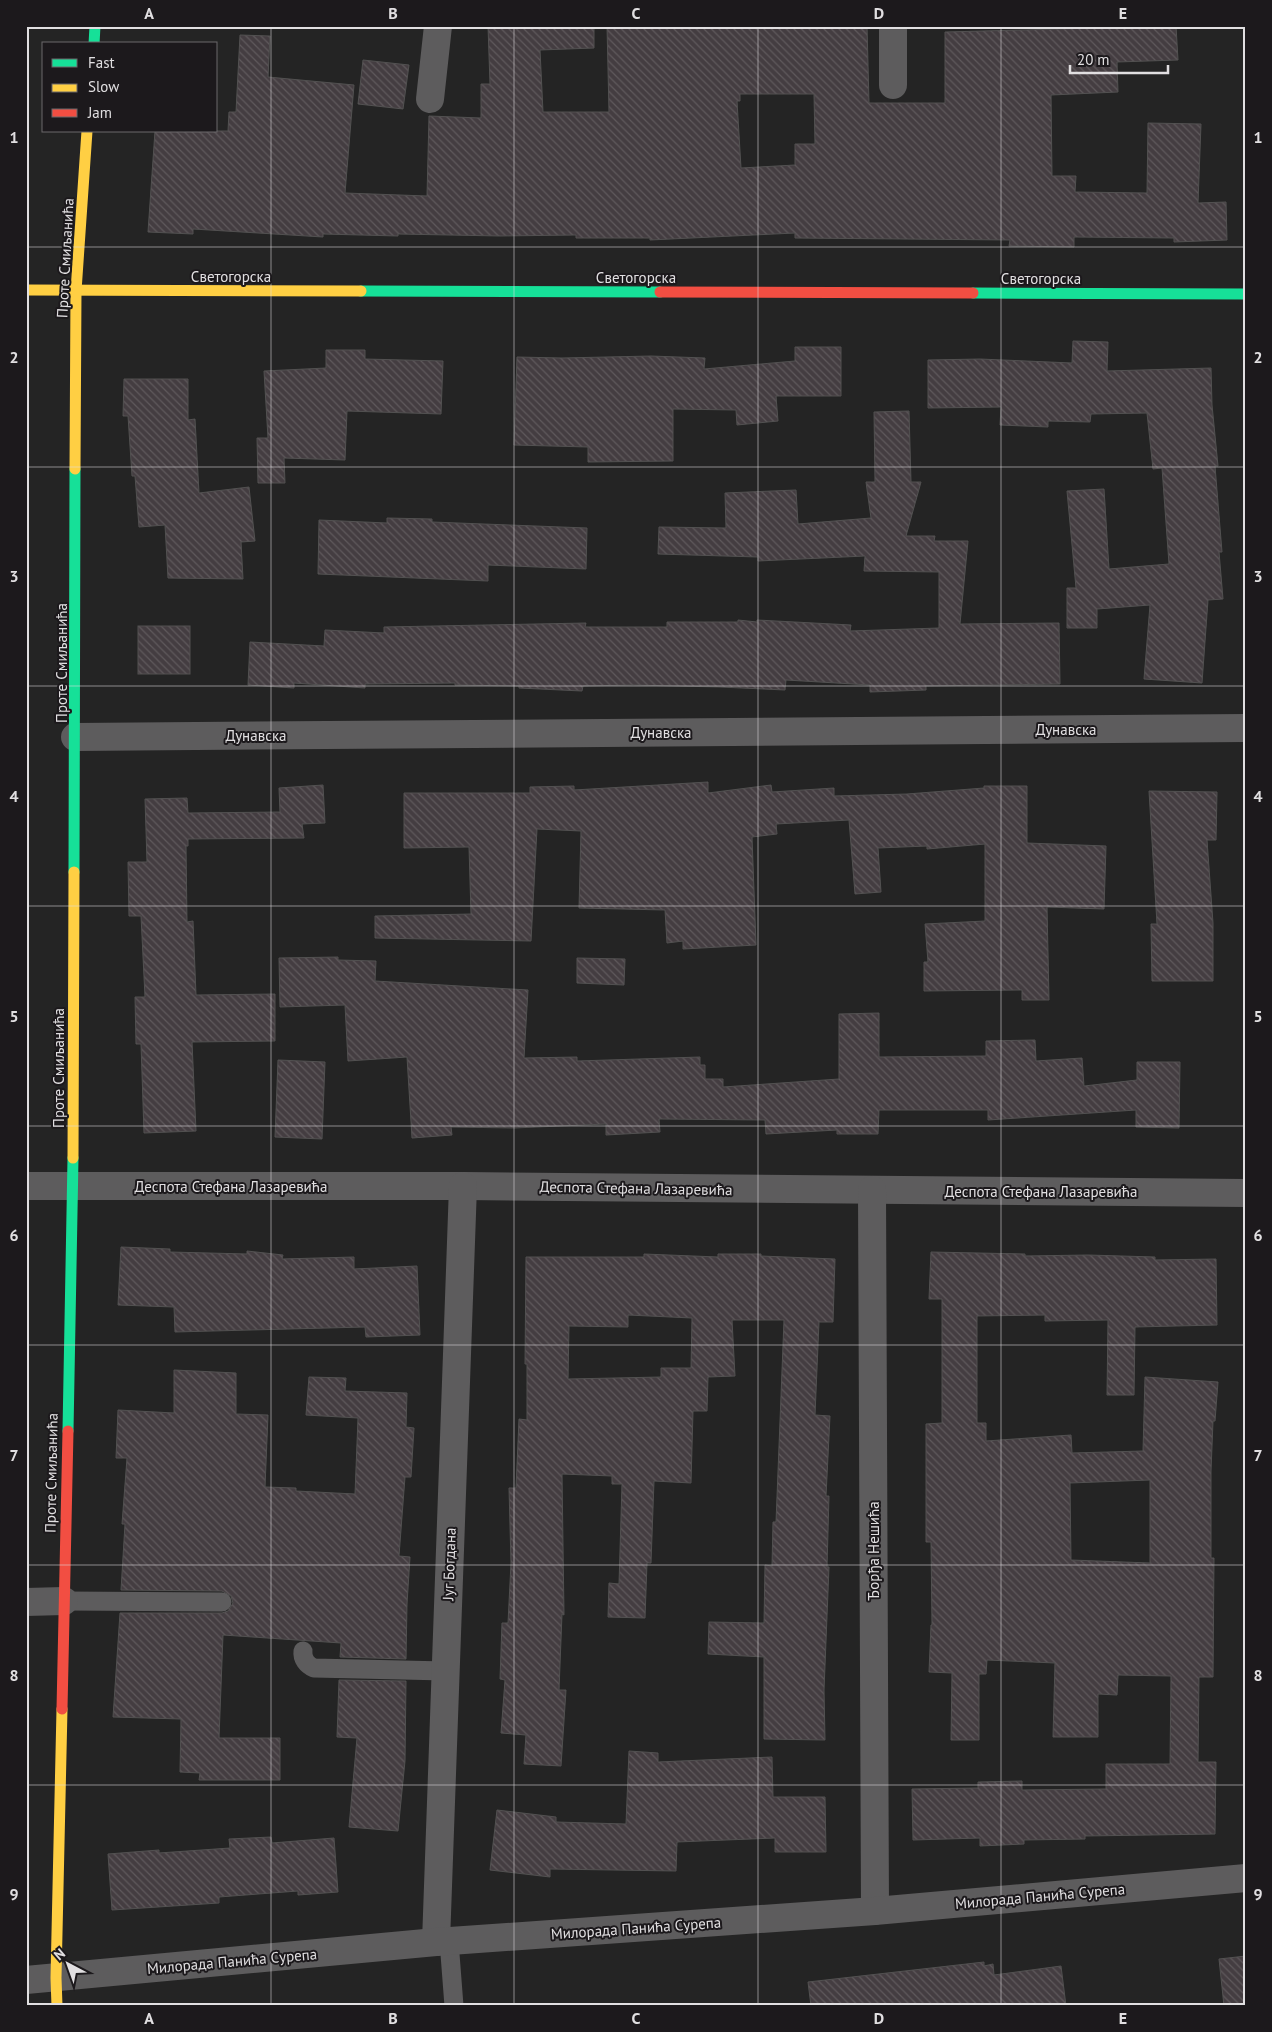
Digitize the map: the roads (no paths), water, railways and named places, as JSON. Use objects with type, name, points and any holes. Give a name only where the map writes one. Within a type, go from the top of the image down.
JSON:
[{"type":"street","points":[[94,42],[95,26]]},
{"type":"street","points":[[430,99],[438,26]]},
{"type":"street","points":[[893,26],[893,85]]},
{"type":"street","name":"Проте Смиљанића","points":[[57,2006],[56,1978],[72,1186],[76,291],[88,132]]},
{"type":"street","name":"Светогорска","points":[[26,290],[1246,294]]},
{"type":"street","name":"Дунавска","points":[[75,737],[1246,728]]},
{"type":"street","name":"Деспота Стефана Лазаревића","points":[[26,1186],[463,1186],[1246,1193]]},
{"type":"street","name":"Југ Богдана","points":[[442,1942],[446,1670],[463,1186]]},
{"type":"street","name":"Ђорђа Нешића","points":[[872,1190],[875,1911]]},
{"type":"street","points":[[26,1602],[64,1601]]},
{"type":"street","name":"Милорада Панића Сурепа","points":[[26,1980],[442,1942],[875,1911],[1246,1878]]},
{"type":"lane","points":[[64,1601],[222,1602]]},
{"type":"lane","points":[[303,1651],[304,1659],[314,1668],[446,1670]]},
{"type":"lane","points":[[442,1942],[454,2006]]}]
